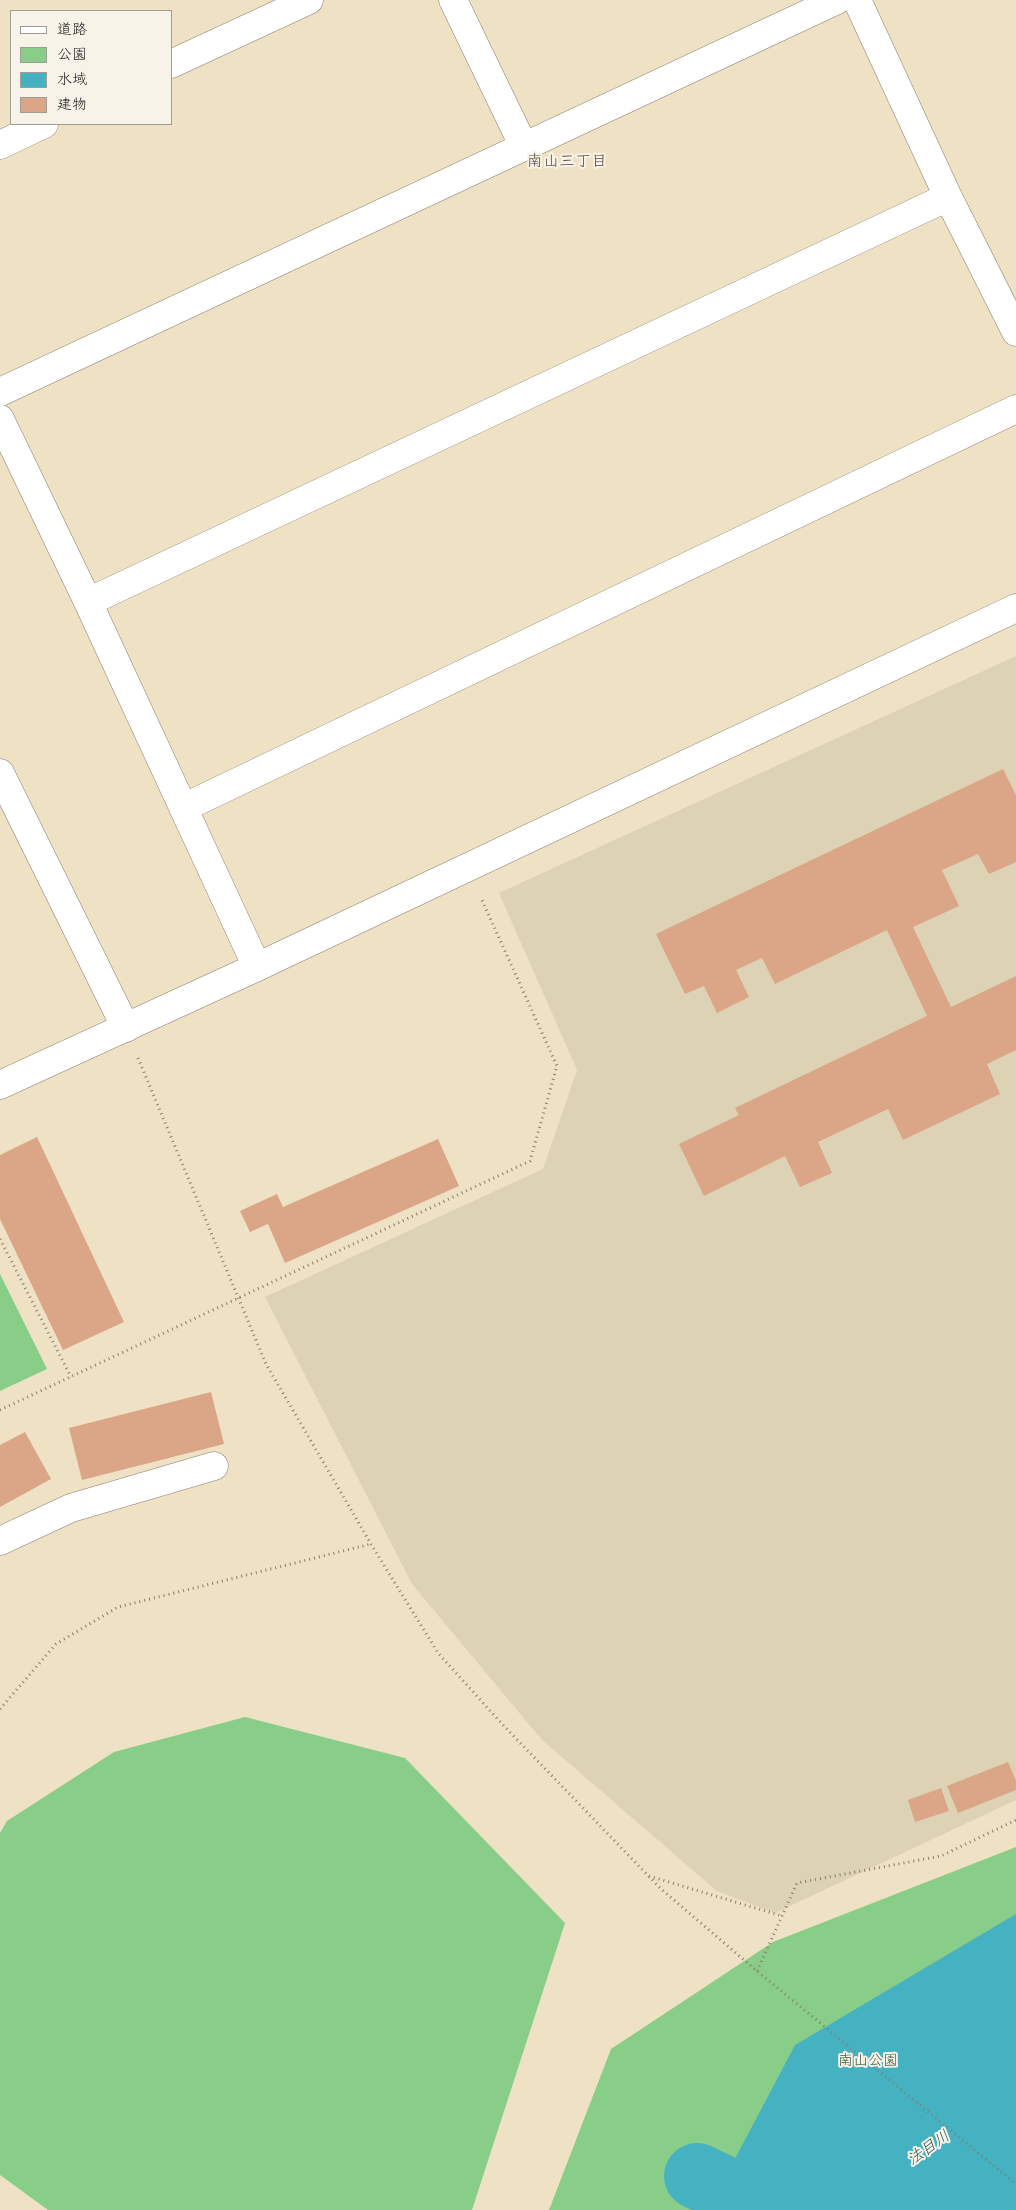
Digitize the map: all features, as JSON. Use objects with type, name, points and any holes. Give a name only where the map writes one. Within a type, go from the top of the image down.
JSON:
[{"type":"street","points":[[172,64],[309,0]]},
{"type":"street","points":[[453,0],[524,147]]},
{"type":"street","points":[[0,392],[837,0]]},
{"type":"street","points":[[858,0],[948,197],[1016,332]]},
{"type":"street","points":[[0,145],[42,125]]},
{"type":"street","points":[[88,602],[948,197]]},
{"type":"street","points":[[183,808],[1016,409]]},
{"type":"street","points":[[0,419],[88,602],[257,967]]},
{"type":"street","points":[[0,1085],[257,967],[1016,608]]},
{"type":"street","points":[[0,773],[126,1028]]},
{"type":"street","points":[[0,1541],[71,1508],[214,1466]]},
{"type":"path","points":[[0,1410],[530,1162],[557,1066],[467,867]]},
{"type":"path","points":[[126,1028],[266,1364],[438,1653],[503,1725],[648,1876],[757,1972],[1016,2184]]},
{"type":"path","points":[[0,1239],[71,1377]]},
{"type":"path","points":[[0,1709],[56,1644],[118,1607],[372,1544]]},
{"type":"path","points":[[757,1972],[797,1882],[941,1856],[1016,1820]]},
{"type":"path","points":[[648,1876],[782,1916]]},
{"type":"shaded area","points":[[1016,656],[1016,1800],[775,1913],[717,1891],[542,1740],[412,1584],[265,1297],[543,1169],[577,1070],[499,893]]},
{"type":"green space","points":[[0,1274],[47,1369],[0,1391]]},
{"type":"green space","points":[[245,1717],[405,1758],[565,1923],[472,2210],[48,2210],[0,2175],[0,1833],[7,1821],[114,1752]]},
{"type":"green space","name":"南山公園","points":[[1016,1847],[1016,2210],[549,2210],[611,2049],[773,1942]]},
{"type":"water","points":[[1016,1914],[1016,2210],[708,2210],[795,2045]]},
{"type":"building","points":[[1003,769],[1016,795],[1016,862],[989,874],[978,854],[942,870],[959,906],[913,927],[951,1007],[1016,976],[1016,1050],[987,1064],[1000,1094],[903,1140],[888,1109],[818,1142],[832,1173],[800,1187],[785,1156],[704,1196],[679,1144],[739,1115],[735,1108],[927,1016],[887,930],[775,984],[762,958],[736,970],[749,997],[717,1013],[704,986],[685,994],[656,934]]},
{"type":"building","points":[[37,1137],[124,1322],[63,1350],[0,1219],[0,1155]]},
{"type":"building","points":[[438,1139],[459,1186],[285,1263],[268,1224],[250,1232],[240,1211],[277,1194],[283,1207]]},
{"type":"building","points":[[211,1392],[224,1444],[82,1480],[69,1428]]},
{"type":"building","points":[[25,1432],[51,1479],[0,1507],[0,1445]]},
{"type":"building","points":[[1008,1762],[1016,1781],[1016,1790],[958,1813],[947,1786]]},
{"type":"building","points":[[941,1788],[949,1811],[915,1822],[908,1800]]},
{"type":"waterway","name":"法目川","points":[[697,2176],[720,2187],[756,2210]]},
{"type":"district","name":"南山三丁目","points":[[567,164]]}]
